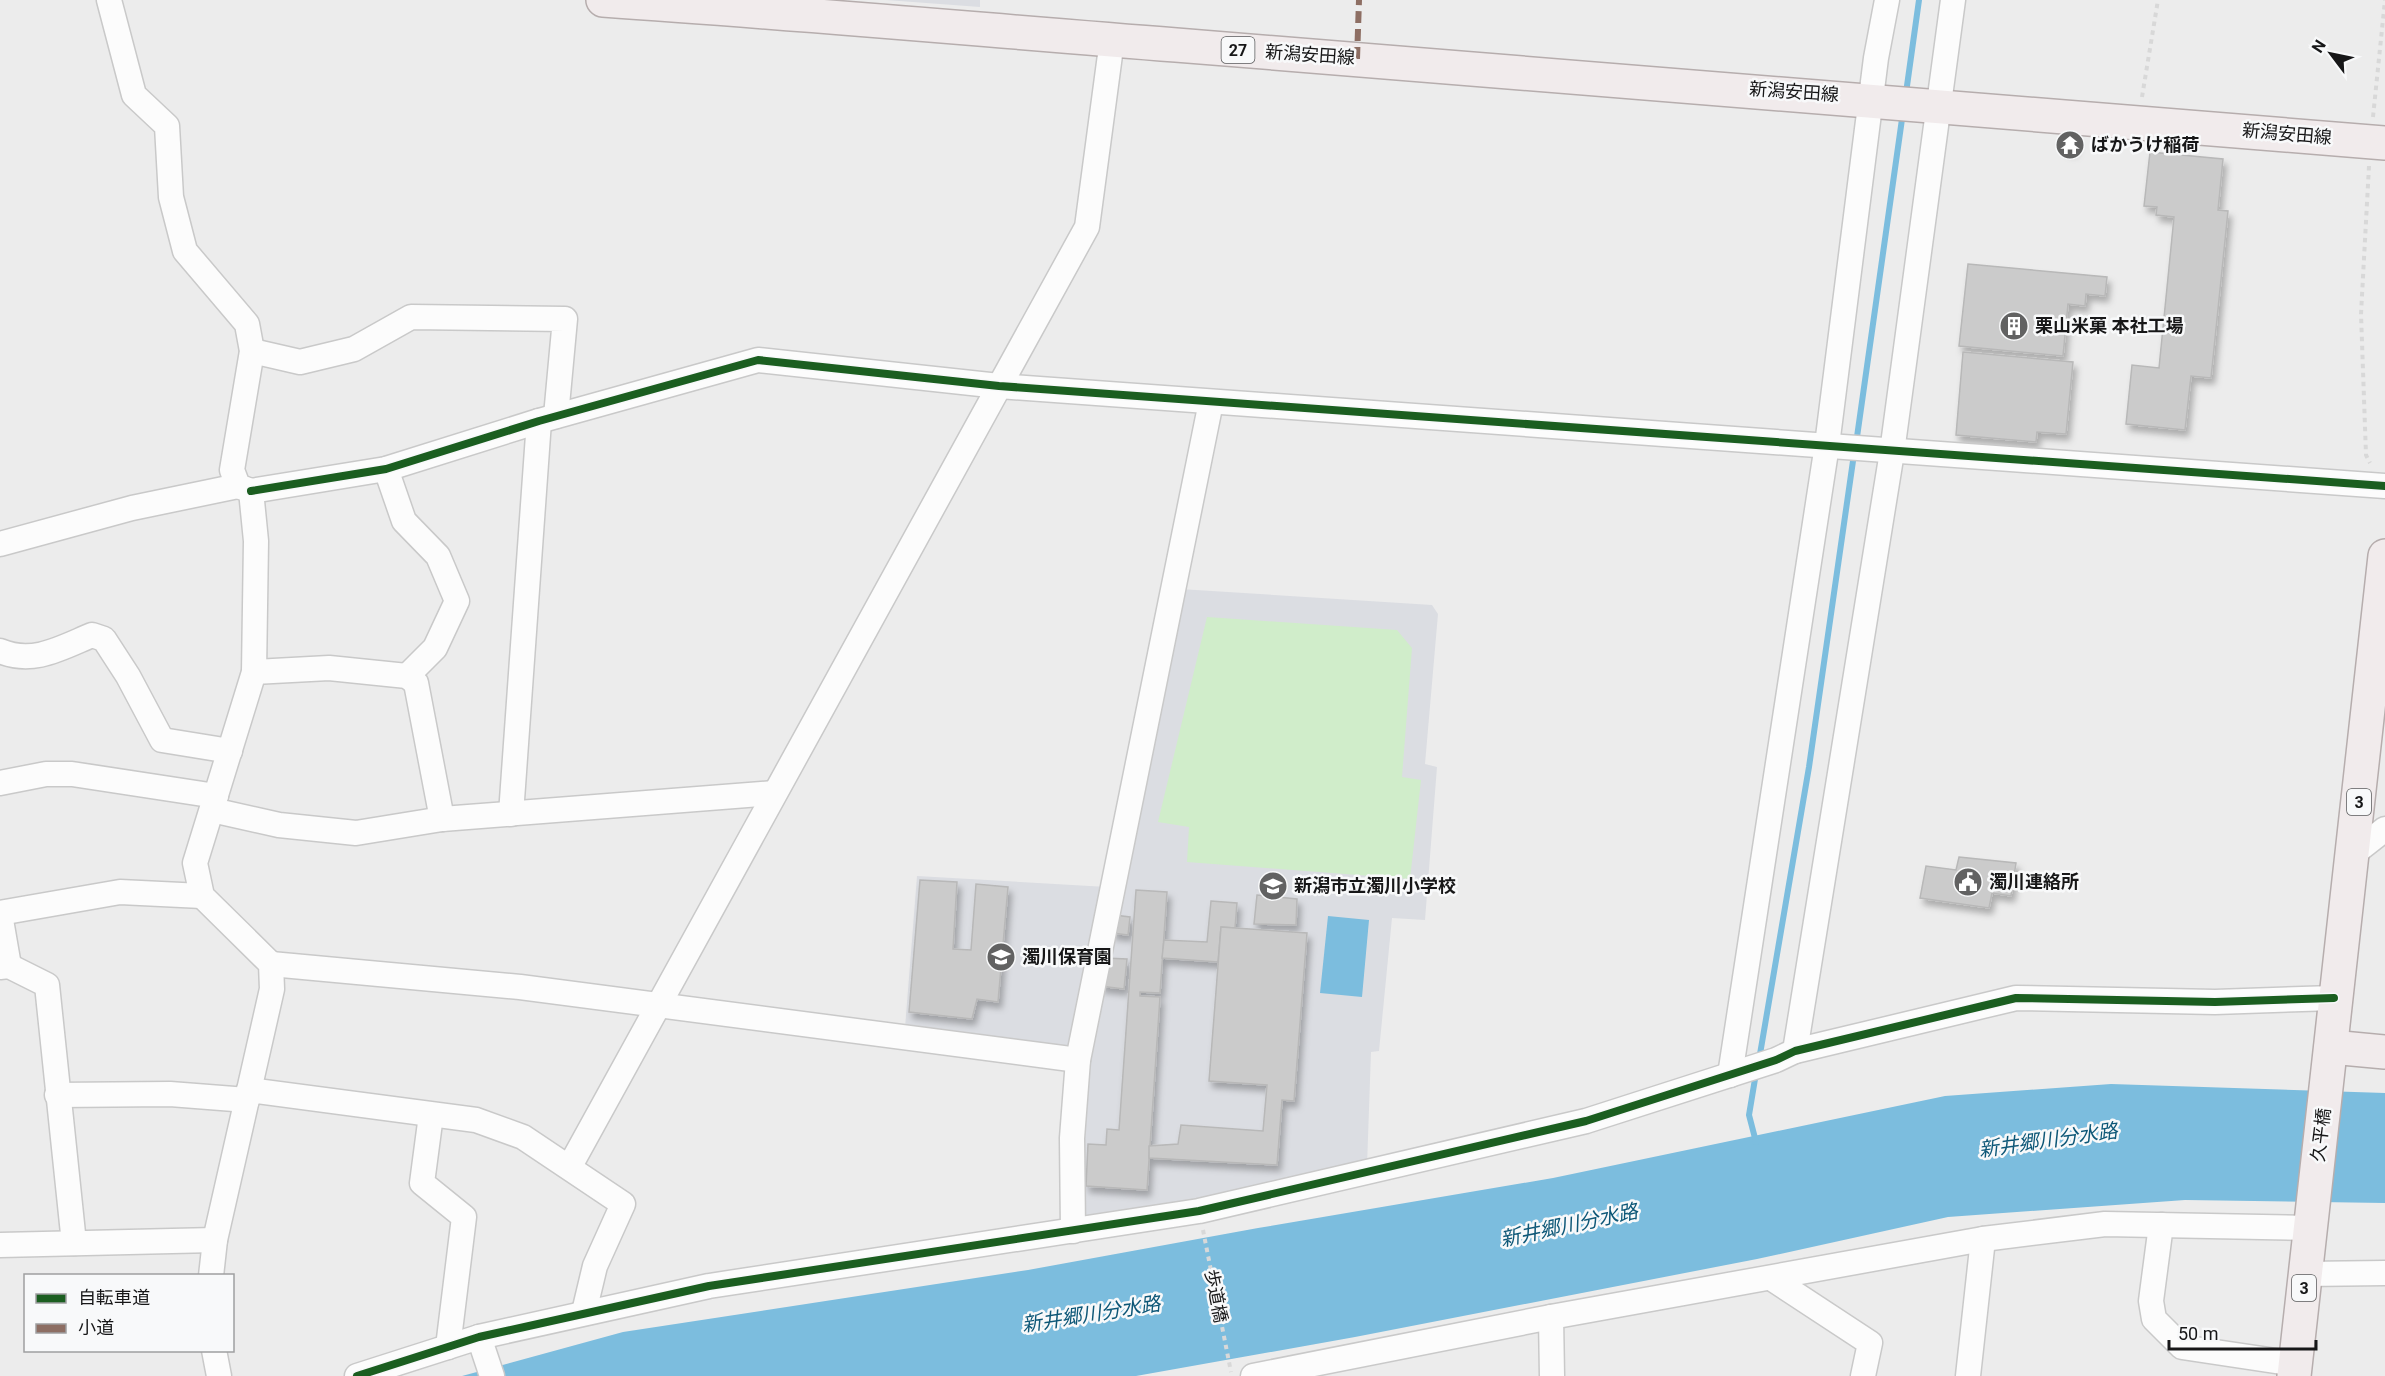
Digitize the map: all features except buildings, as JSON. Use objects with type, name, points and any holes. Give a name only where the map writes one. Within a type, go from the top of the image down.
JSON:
[{"type":"main road","name":"新潟安田線","points":[[603,0],[831,15],[1112,40],[1872,98]]},
{"type":"main road","name":"27","points":[[1872,98],[1938,104]]},
{"type":"main road","name":"新潟安田線","points":[[1938,104],[2378,142]]},
{"type":"main road","name":"3","points":[[2330,1058],[2334,998],[2353,855],[2385,556]]},
{"type":"main road","points":[[2330,1058],[2385,1052]]},
{"type":"main road","name":"久平橋","points":[[2312,1214],[2330,1058]]},
{"type":"main road","name":"3","points":[[2295,1370],[2312,1214]]},
{"type":"street","points":[[109,0],[134,95],[167,126],[171,197],[185,251],[247,324],[252,351],[232,470],[244,488],[256,541],[254,672],[195,863],[202,896],[271,964],[520,987],[1078,1060]]},
{"type":"street","points":[[1730,1075],[1831,446],[1872,98],[1887,0]]},
{"type":"street","points":[[1795,1051],[1953,0]]},
{"type":"street","points":[[570,1166],[1087,227],[1112,40]]},
{"type":"street","points":[[252,351],[300,362],[354,349],[411,317],[565,319],[548,419],[511,814]]},
{"type":"street","points":[[0,544],[132,508],[244,488],[386,469],[548,419],[758,360],[999,386],[2383,485]]},
{"type":"street","points":[[1073,1231],[1072,1138],[1078,1060],[1211,402]]},
{"type":"street","points":[[386,469],[404,521],[438,556],[457,601],[435,648],[407,676]]},
{"type":"street","points":[[0,651],[15,657],[42,656],[92,635],[104,639],[128,676],[162,740],[230,751]]},
{"type":"street","points":[[254,672],[329,668],[407,676],[416,683],[442,819]]},
{"type":"street","points":[[0,783],[46,774],[72,774],[214,803],[279,825],[356,833],[442,819],[774,793]]},
{"type":"street","points":[[2353,855],[2385,829]]},
{"type":"street","points":[[74,1243],[47,985],[4,966],[0,913],[120,891],[202,896]]},
{"type":"street","points":[[211,1274],[215,1240],[272,989],[271,964]]},
{"type":"street","points":[[357,1376],[479,1337],[709,1286],[1199,1211],[1586,1121],[1730,1075],[1795,1051],[2016,998],[2215,1002],[2334,998]]},
{"type":"street","points":[[57,1095],[248,1095],[476,1120],[523,1137],[570,1166],[623,1204],[595,1266],[584,1312]]},
{"type":"street","points":[[431,1114],[422,1183],[464,1217],[448,1347]]},
{"type":"street","points":[[1253,1376],[1551,1317],[1983,1239],[2105,1224],[2161,1225],[2312,1214]]},
{"type":"street","points":[[2161,1225],[2151,1300],[2154,1319],[2182,1347],[2295,1370]]},
{"type":"street","points":[[1968,1376],[1983,1239]]},
{"type":"street","points":[[0,1245],[215,1240]]},
{"type":"street","points":[[2305,1274],[2385,1273]]},
{"type":"street","points":[[1771,1278],[1870,1343],[1863,1376]]},
{"type":"street","points":[[1551,1317],[1552,1376]]},
{"type":"street","points":[[479,1337],[492,1376]]},
{"type":"street","points":[[214,1352],[219,1376]]},
{"type":"path","points":[[2138,121],[2158,0]]},
{"type":"path","points":[[2383,485],[2366,455],[2361,326],[2378,142],[2385,0]]},
{"type":"shaded area","points":[[886,0],[980,0],[980,7]]},
{"type":"shaded area","name":"新潟市立濁川小学校","points":[[1180,589],[1432,605],[1438,614],[1425,764],[1437,767],[1425,920],[1392,918],[1379,1051],[1371,1052],[1367,1166],[1091,1226],[1079,1217],[1086,1050]]},
{"type":"shaded area","name":"濁川保育園","points":[[917,876],[1107,887],[1071,1048],[905,1028]]},
{"type":"green space","points":[[1207,617],[1397,630],[1412,648],[1402,777],[1421,780],[1410,879],[1187,862],[1189,827],[1158,822]]},
{"type":"water","points":[[1328,916],[1369,920],[1362,997],[1320,993]]},
{"type":"water","name":"新井郷川分水路","points":[[2111,1084],[2385,1093],[2385,1203],[2185,1200],[1948,1217],[1757,1259],[1355,1337],[1136,1376],[462,1376],[623,1332],[1028,1270],[1553,1178],[1945,1096]]},
{"type":"waterway","points":[[1906,93],[1919,0]]},
{"type":"waterway","points":[[1856,444],[1903,112]]},
{"type":"waterway","points":[[1759,1060],[1809,767],[1854,454]]},
{"type":"waterway","points":[[1756,1073],[1749,1115],[1756,1142]]},
{"type":"marked path","points":[[1357,59],[1359,0]]},
{"type":"cycle path","points":[[251,491],[386,469],[539,421],[758,360],[999,386],[2385,486]]},
{"type":"cycle path","points":[[357,1376],[479,1337],[709,1286],[1199,1211],[1586,1121],[1776,1060],[1795,1051],[2016,998],[2215,1002],[2334,998]]},
{"type":"place","name":"ばかうけ稲荷","points":[[2070,145]]},
{"type":"place","name":"栗山米菓 本社工場","points":[[2014,326]]},
{"type":"place","name":"濁川連絡所","points":[[1968,882]]},
{"type":"place","name":"新潟市立濁川小学校","points":[[1273,886]]},
{"type":"place","name":"濁川保育園","points":[[1001,957]]}]
